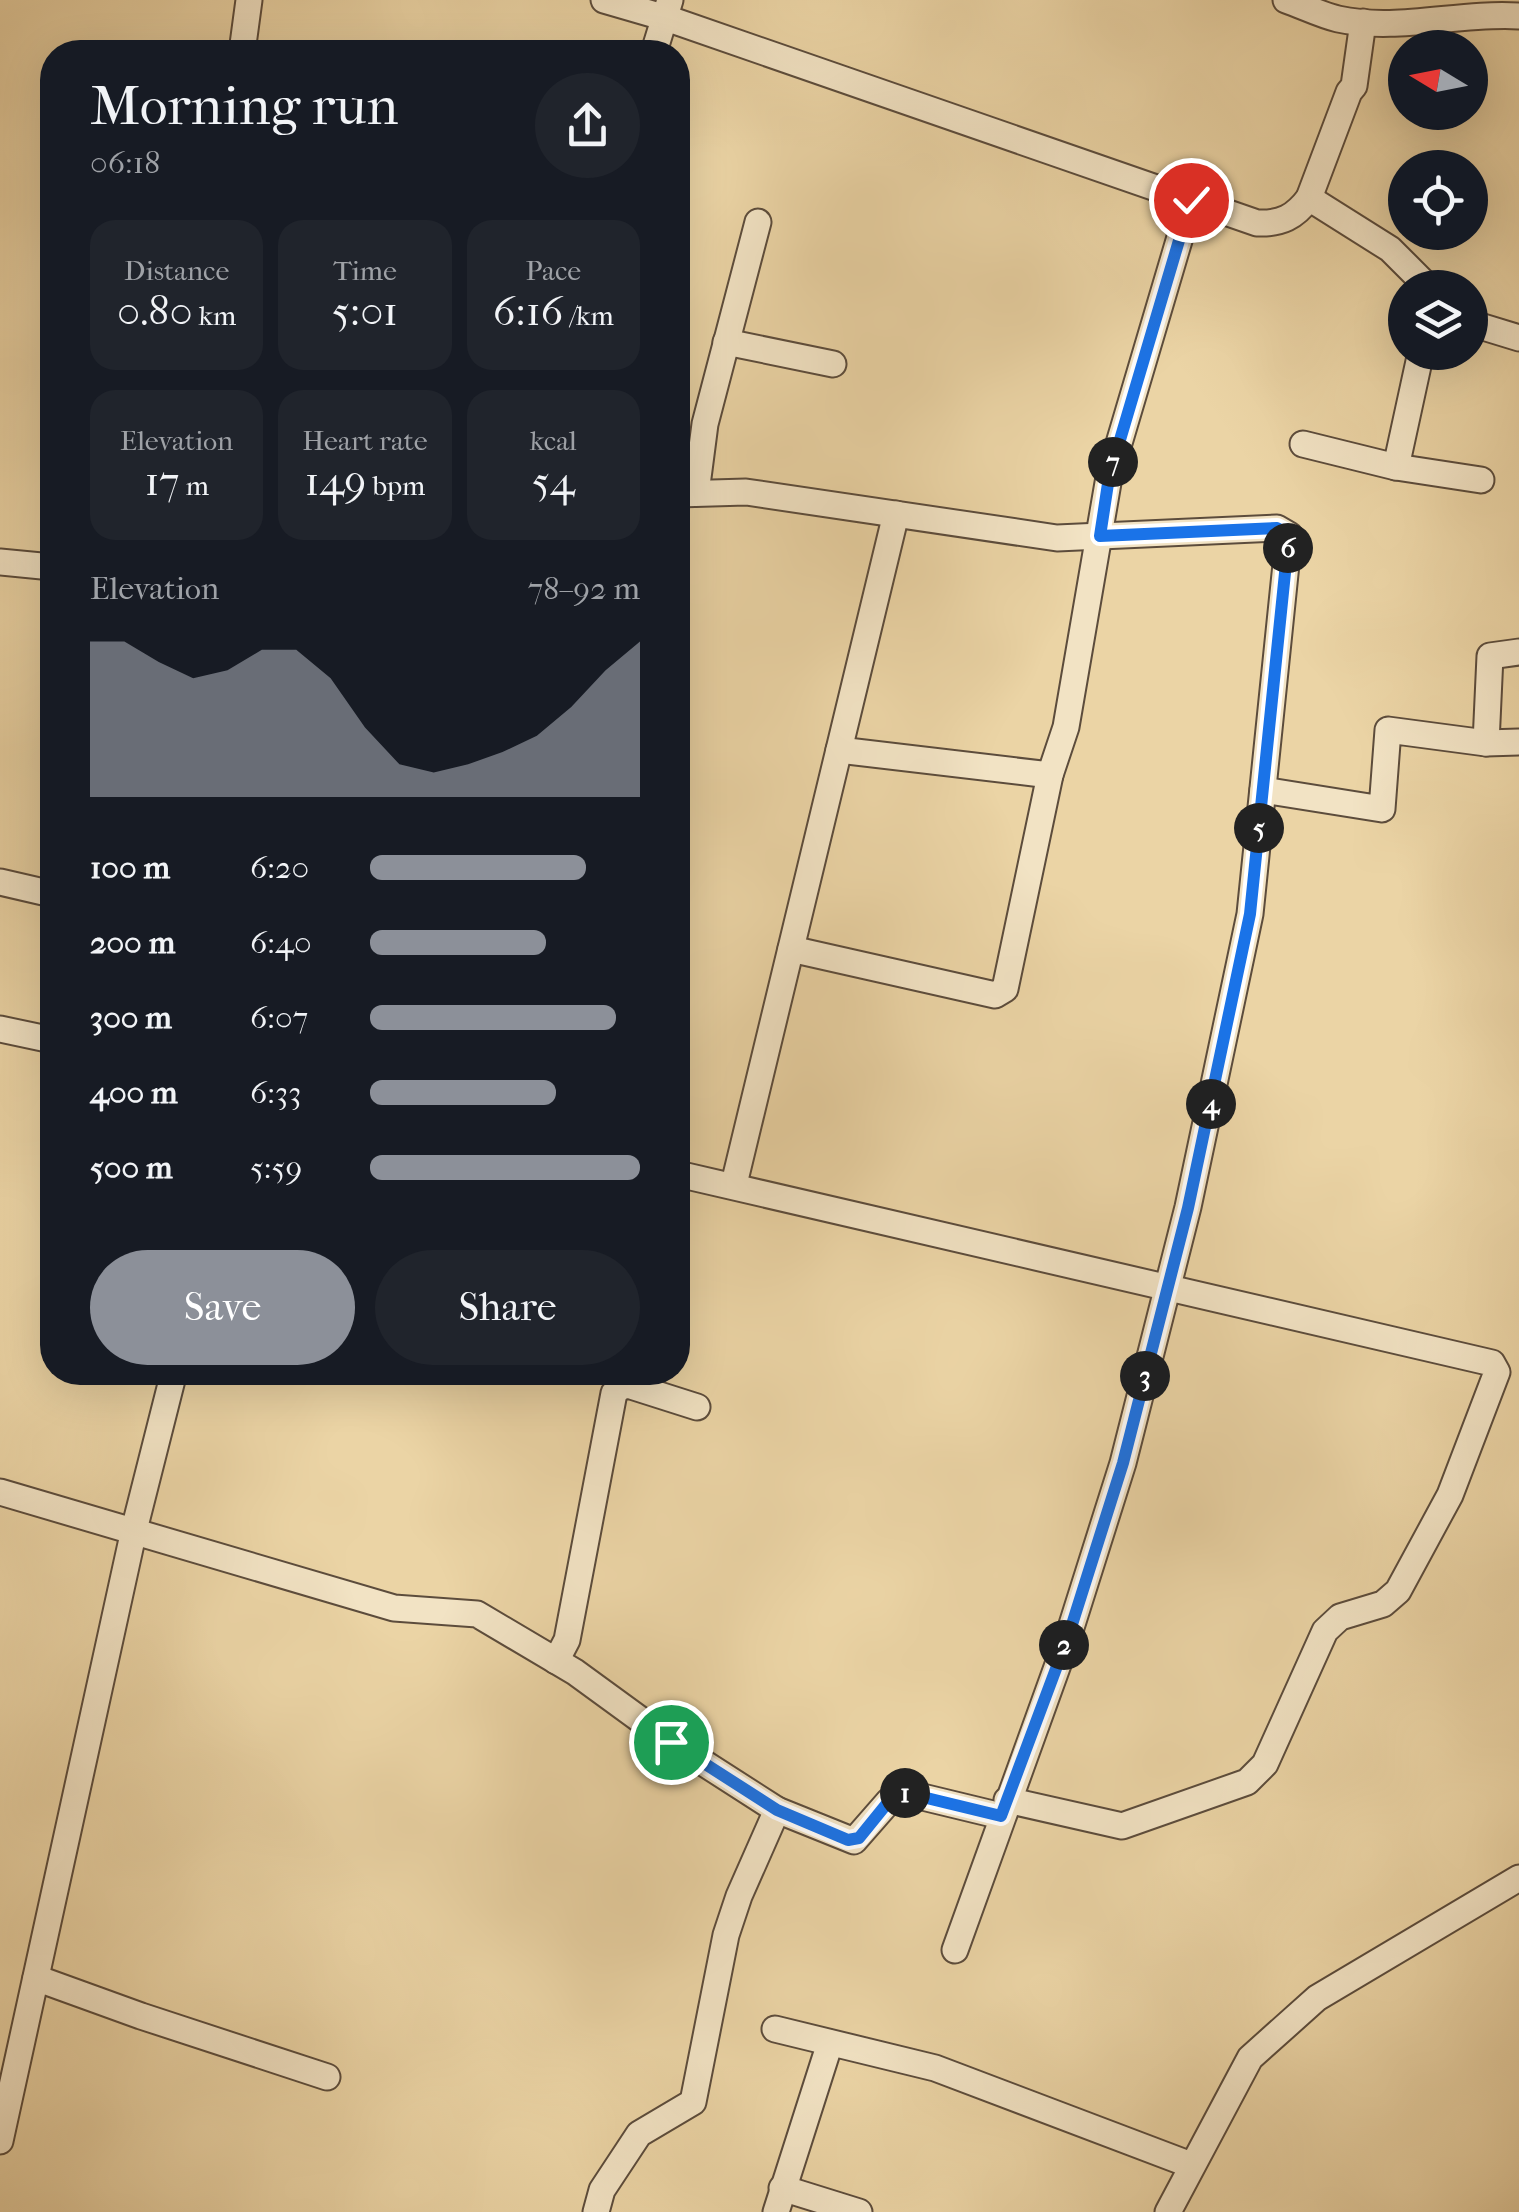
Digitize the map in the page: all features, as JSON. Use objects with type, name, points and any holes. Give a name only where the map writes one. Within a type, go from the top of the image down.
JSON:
[{"type":"street","points":[[244,40],[249,0]]},
{"type":"street","points":[[604,0],[668,9],[1191,200],[1257,223],[1271,224],[1298,213],[1310,198],[1354,86],[1363,22]]},
{"type":"street","points":[[1286,0],[1337,18],[1363,22],[1489,14],[1519,16]]},
{"type":"street","points":[[658,40],[668,9]]},
{"type":"street","points":[[1310,198],[1390,249],[1411,270]]},
{"type":"street","points":[[791,949],[995,995],[1005,989],[1050,775],[1066,727],[1109,477],[1191,200]]},
{"type":"street","points":[[690,481],[758,222]]},
{"type":"street","points":[[1488,329],[1519,338]]},
{"type":"street","points":[[726,342],[833,364]]},
{"type":"street","points":[[1396,467],[1416,370]]},
{"type":"street","points":[[1303,444],[1396,467],[1481,480]]},
{"type":"street","points":[[690,493],[746,492],[1057,538],[1277,528],[1289,534],[1250,914],[1188,1208],[1123,1463],[1069,1634],[955,1950]]},
{"type":"street","points":[[734,1184],[896,514]]},
{"type":"street","points":[[0,562],[40,565]]},
{"type":"street","points":[[1486,743],[1490,656],[1519,652]]},
{"type":"street","points":[[1263,790],[1382,808],[1388,730],[1486,743],[1519,742]]},
{"type":"street","points":[[839,750],[1050,775]]},
{"type":"street","points":[[0,882],[40,891]]},
{"type":"street","points":[[0,1029],[40,1037]]},
{"type":"street","points":[[0,1492],[394,1608],[477,1614],[556,1661],[777,1810],[854,1841],[889,1801],[906,1793],[1122,1826],[1248,1782],[1257,1775],[1326,1631],[1340,1616],[1383,1604],[1398,1591],[1508,1374],[1492,1363],[690,1176]]},
{"type":"street","points":[[0,2141],[8,2067],[36,1978],[134,1530],[171,1385]]},
{"type":"street","points":[[556,1661],[568,1640],[614,1393],[623,1386],[631,1386],[697,1407]]},
{"type":"street","points":[[596,2212],[602,2190],[640,2134],[693,2102],[726,1935],[777,1810]]},
{"type":"street","points":[[1168,2212],[1250,2058],[1317,1998],[1519,1878]]},
{"type":"street","points":[[36,1978],[327,2077]]},
{"type":"street","points":[[775,2029],[936,2068],[1191,2165]]},
{"type":"street","points":[[830,2043],[779,2200],[859,2212]]},
{"type":"route","points":[[671,1742],[777,1810],[848,1840],[859,1838],[889,1801],[906,1793],[1001,1816],[1069,1634],[1123,1463],[1188,1208],[1250,914],[1289,534],[1277,528],[1100,536],[1109,477],[1191,200]]}]
